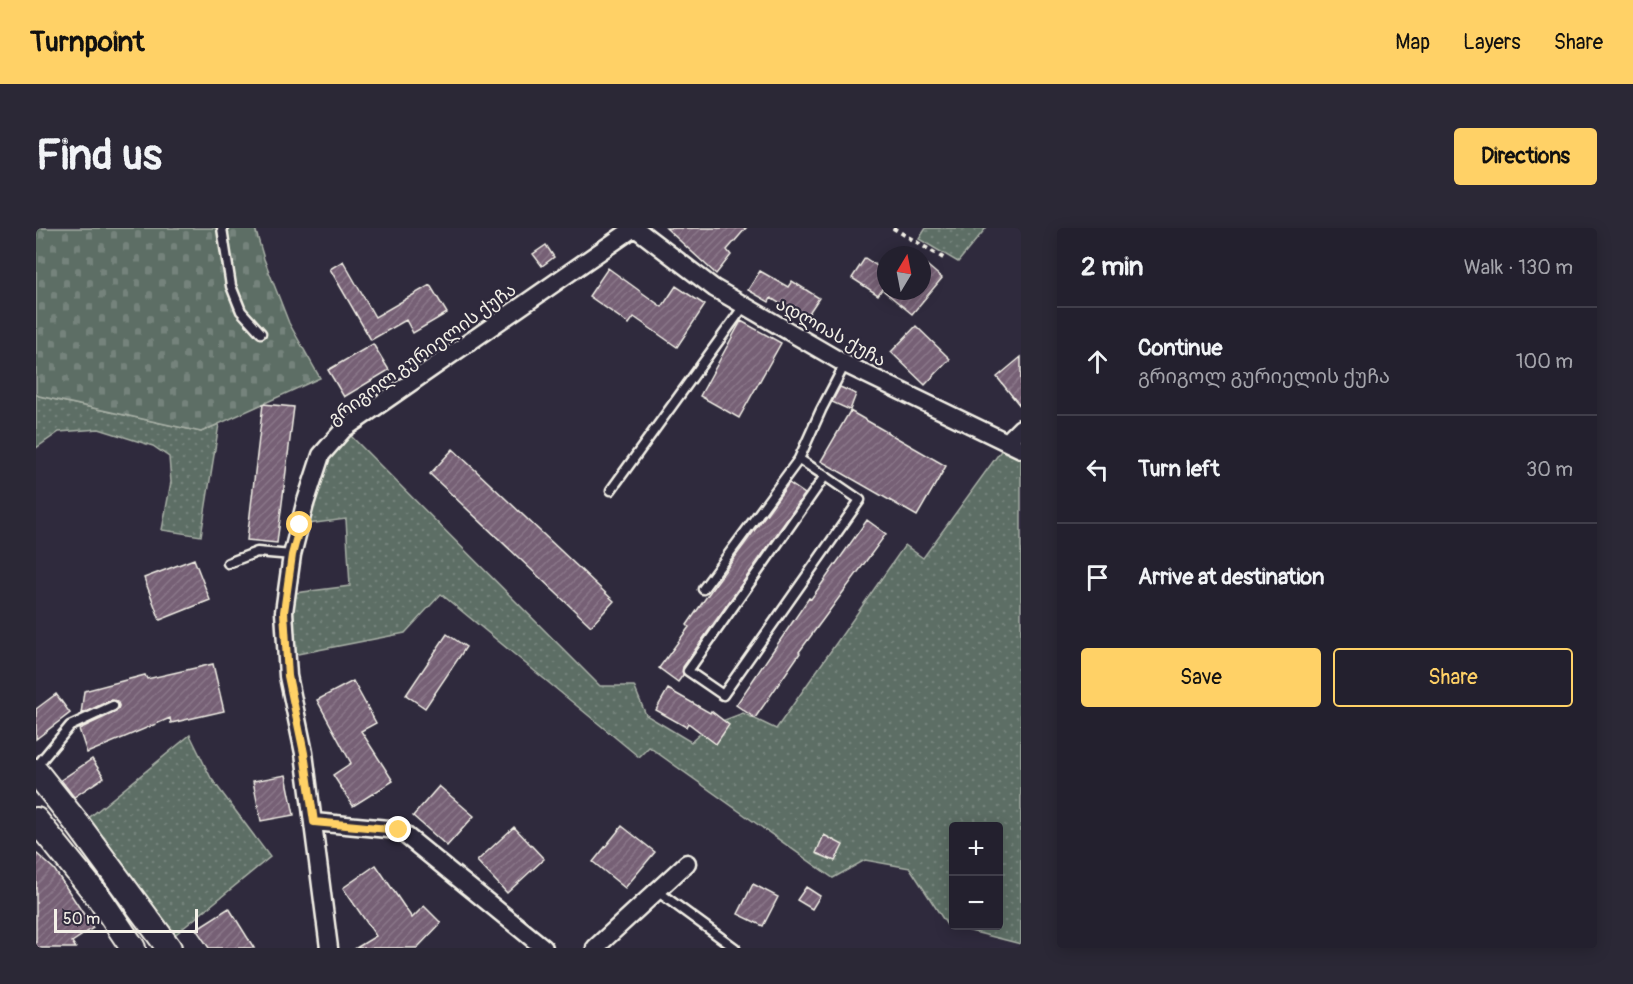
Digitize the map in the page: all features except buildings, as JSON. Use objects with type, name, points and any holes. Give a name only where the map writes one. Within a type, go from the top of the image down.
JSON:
[{"type":"main road","points":[[36,772],[169,948]]},
{"type":"main road","points":[[36,820],[100,899],[133,948]]},
{"type":"street","name":"ადლიას ქუჩა","points":[[635,228],[714,288],[845,364],[1015,445]]},
{"type":"street","name":"გრიგოლ გურიელის ქუჩა","points":[[329,948],[304,753],[288,676],[284,612],[292,555],[321,455],[344,429],[635,228]]},
{"type":"street","points":[[1015,445],[1021,428]]},
{"type":"street","points":[[314,822],[399,830],[544,948]]},
{"type":"street","points":[[595,948],[687,863]]},
{"type":"lane","points":[[222,228],[231,286],[241,311],[261,333]]},
{"type":"lane","points":[[611,489],[744,306]]},
{"type":"lane","points":[[703,589],[799,459],[845,364]]},
{"type":"lane","points":[[799,459],[825,476],[860,500],[723,695],[687,671],[825,476]]},
{"type":"lane","points":[[228,563],[256,552],[292,555]]},
{"type":"lane","points":[[36,767],[70,726],[113,706]]},
{"type":"lane","points":[[657,891],[735,948]]},
{"type":"path","points":[[893,228],[945,259]]},
{"type":"green space","points":[[36,228],[255,228],[264,259],[289,323],[320,378],[201,432],[39,396],[36,394]]},
{"type":"green space","points":[[926,228],[986,228],[958,262],[919,239]]},
{"type":"green space","points":[[36,394],[201,432],[219,424],[201,536],[162,530],[171,482],[169,457],[153,446],[99,429],[59,432],[36,448]]},
{"type":"green space","points":[[344,429],[600,686],[634,686],[646,715],[691,742],[709,726],[743,713],[776,729],[905,545],[923,558],[1008,441],[1021,450],[1021,944],[966,930],[1003,930],[1003,822],[949,822],[949,926],[947,925],[910,868],[865,860],[833,878],[649,747],[639,757],[441,594],[405,633],[287,656],[287,594],[350,586],[346,519],[299,525],[321,455]]},
{"type":"green space","points":[[190,735],[211,778],[270,857],[165,943],[79,826]]},
{"type":"route","points":[[300,525],[292,555],[284,612],[288,676],[304,753],[314,822],[399,830]]}]
